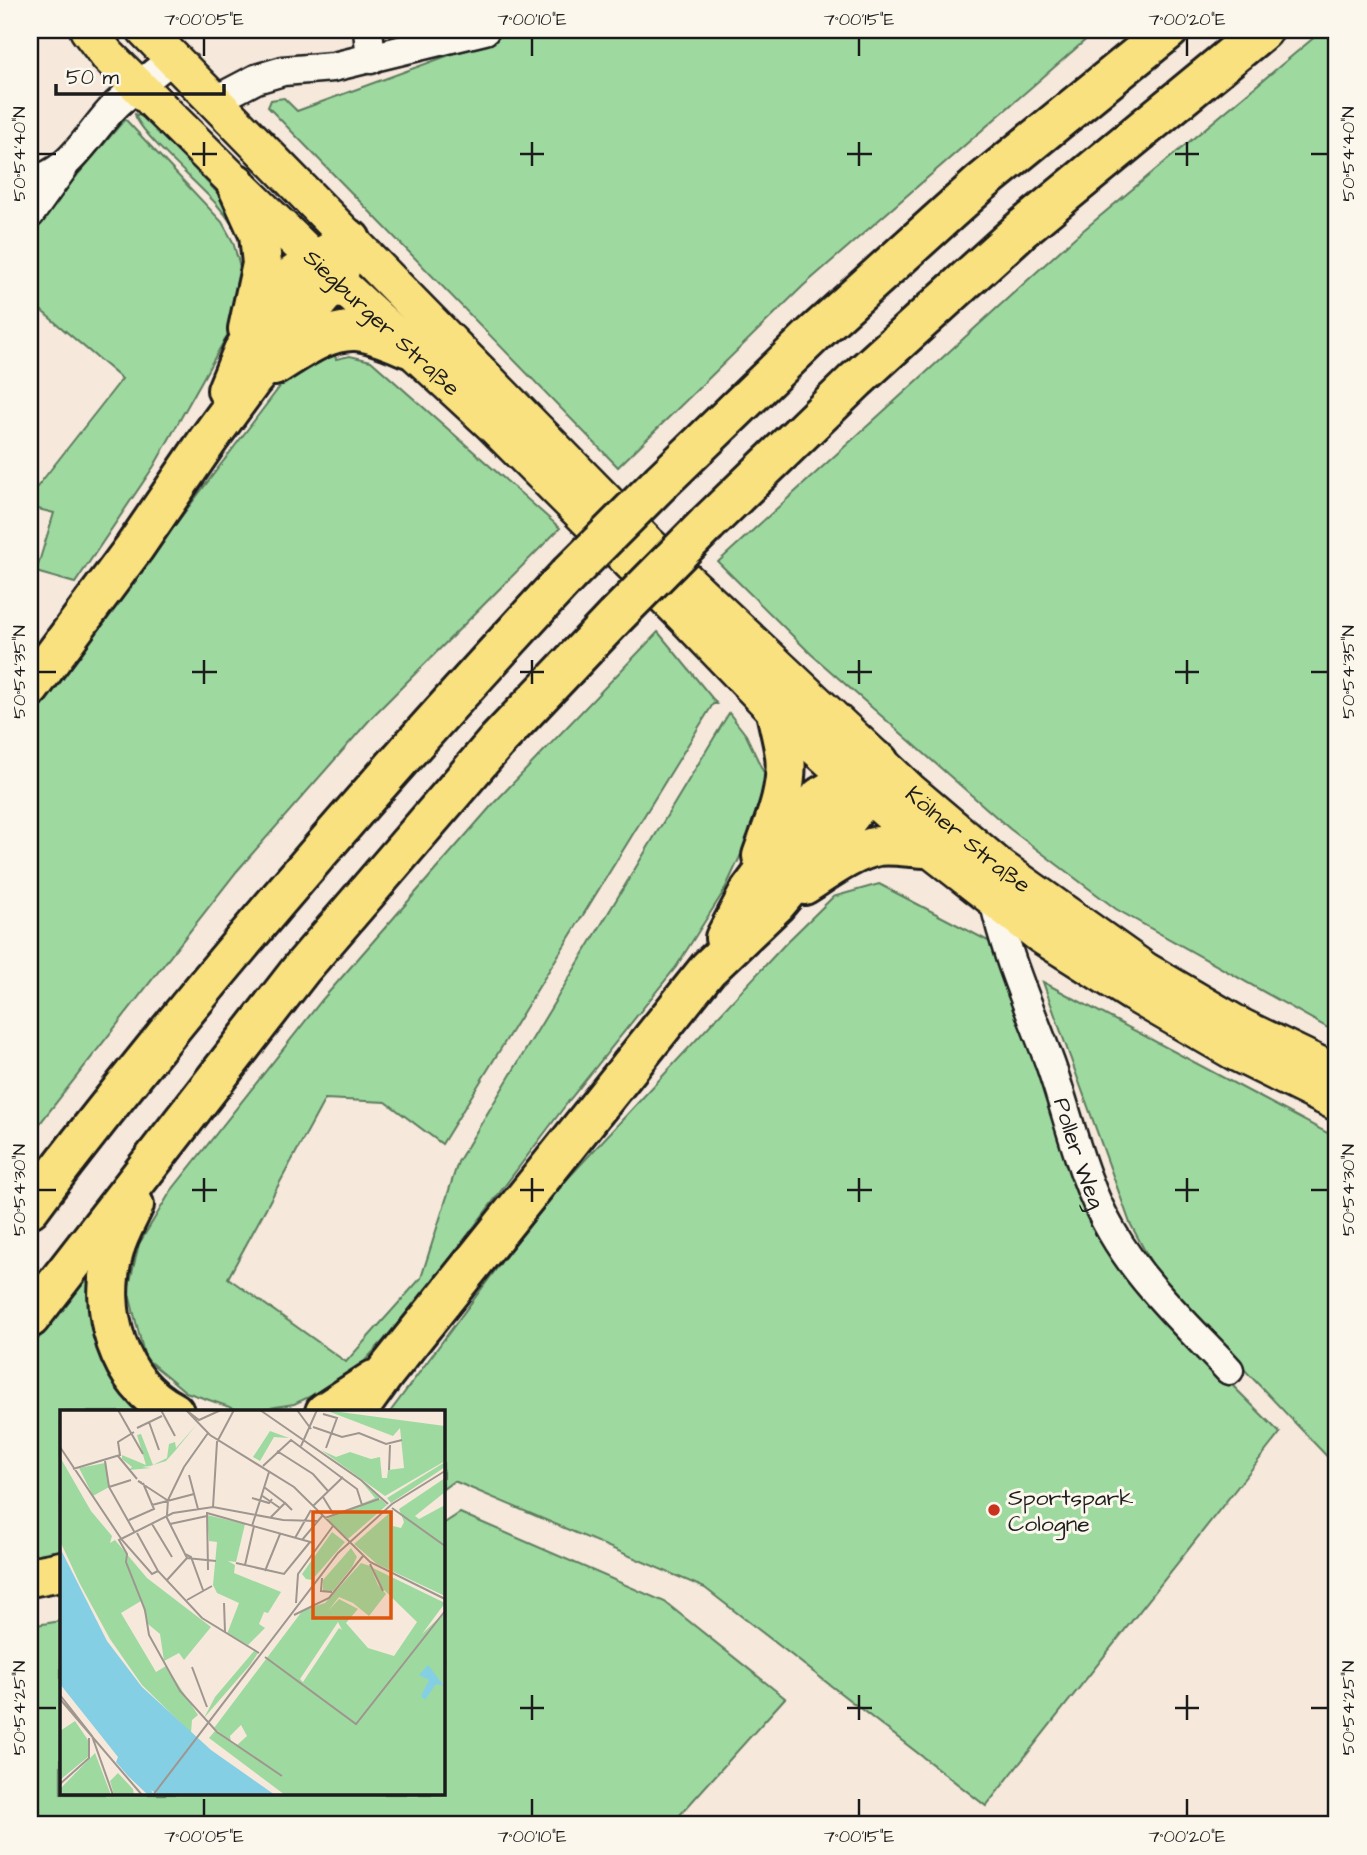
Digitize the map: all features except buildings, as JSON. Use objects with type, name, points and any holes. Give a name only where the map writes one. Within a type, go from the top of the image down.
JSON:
[{"type":"highway","points":[[30,1208],[70,1153],[299,875],[432,722],[568,575],[814,334],[971,192],[1169,30]]},
{"type":"highway","points":[[30,1318],[159,1149],[320,947],[497,741],[614,618],[856,380],[1023,228],[1263,30]]},
{"type":"highway","points":[[236,183],[259,234],[262,264],[247,365]]},
{"type":"highway","points":[[30,688],[134,548],[208,440],[247,365],[351,240]]},
{"type":"highway","points":[[247,365],[336,333],[356,331],[409,348]]},
{"type":"highway","points":[[763,898],[781,802],[785,757],[776,712]]},
{"type":"highway","points":[[358,1410],[763,898],[821,797],[865,778]]},
{"type":"highway","points":[[763,898],[879,846],[929,848]]},
{"type":"highway","points":[[159,1149],[114,1249],[107,1282],[109,1315],[118,1350],[134,1381],[171,1410]]},
{"type":"highway","points":[[30,1179],[70,1153]]},
{"type":"highway","points":[[328,1410],[385,1373]]},
{"type":"highway","points":[[30,1577],[60,1571]]},
{"type":"main road","name":"Siegburger Straße","points":[[88,30],[107,55],[236,183],[492,424],[679,611]]},
{"type":"main road","name":"Siegburger Straße","points":[[145,30],[647,543]]},
{"type":"main road","name":"Kölner Straße","points":[[647,543],[929,848],[1040,934],[1132,993],[1236,1053],[1337,1103]]},
{"type":"main road","name":"Kölner Straße","points":[[679,611],[776,712],[865,778],[1000,867],[1145,970],[1242,1027],[1337,1073]]},
{"type":"street","points":[[368,30],[371,59]]},
{"type":"street","points":[[216,100],[256,79],[282,71],[333,67],[485,30]]},
{"type":"street","points":[[30,214],[68,160],[108,113],[173,58]]},
{"type":"street","points":[[30,181],[43,177],[68,160]]},
{"type":"street","name":"Poller Weg","points":[[994,900],[1002,938],[1044,1048],[1087,1178],[1111,1231],[1146,1282],[1229,1370]]},
{"type":"green space","points":[[518,30],[1097,30],[803,286],[618,467],[268,107],[271,100],[284,98],[297,111]]},
{"type":"green space","points":[[1323,30],[1337,30],[1337,1033],[1116,909],[1010,829],[811,654],[718,562],[1074,238]]},
{"type":"green space","points":[[135,114],[146,118],[228,204],[238,218],[243,248],[233,226],[222,211],[147,133]]},
{"type":"green space","points":[[125,119],[222,222],[233,242],[240,267],[250,273],[238,316],[154,466],[75,583],[36,572],[54,513],[30,507],[30,496],[122,379],[30,301],[30,231]]},
{"type":"green space","points":[[332,345],[336,359],[350,356],[371,361],[560,528],[373,716],[237,871],[30,1136],[30,716],[288,376]]},
{"type":"green space","points":[[658,632],[717,704],[713,704],[442,1144],[386,1102],[325,1099],[228,1278],[346,1362],[421,1278],[458,1162],[729,713],[746,735],[763,771],[773,778],[766,801],[724,891],[676,967],[571,1098],[430,1285],[349,1378],[294,1404],[256,1410],[238,1410],[186,1392],[145,1358],[128,1290],[139,1244],[171,1191],[322,1000],[493,804]]},
{"type":"green space","points":[[879,884],[994,944],[1069,1151],[1202,1355],[1280,1433],[986,1806],[705,1588],[454,1481],[444,1488],[444,1410],[391,1410],[546,1202],[786,943],[833,897]]},
{"type":"green space","points":[[1043,982],[1337,1138],[1337,1467],[1162,1283],[1130,1223]]},
{"type":"green space","points":[[82,1281],[91,1281],[148,1410],[60,1410],[60,1558],[30,1564],[30,1350]]},
{"type":"green space","points":[[460,1513],[665,1602],[785,1698],[671,1825],[30,1825],[30,1626],[60,1621],[60,1796],[444,1796],[444,1523]]},
{"type":"place","name":"Sportspark Cologne","points":[[994,1510]]}]
